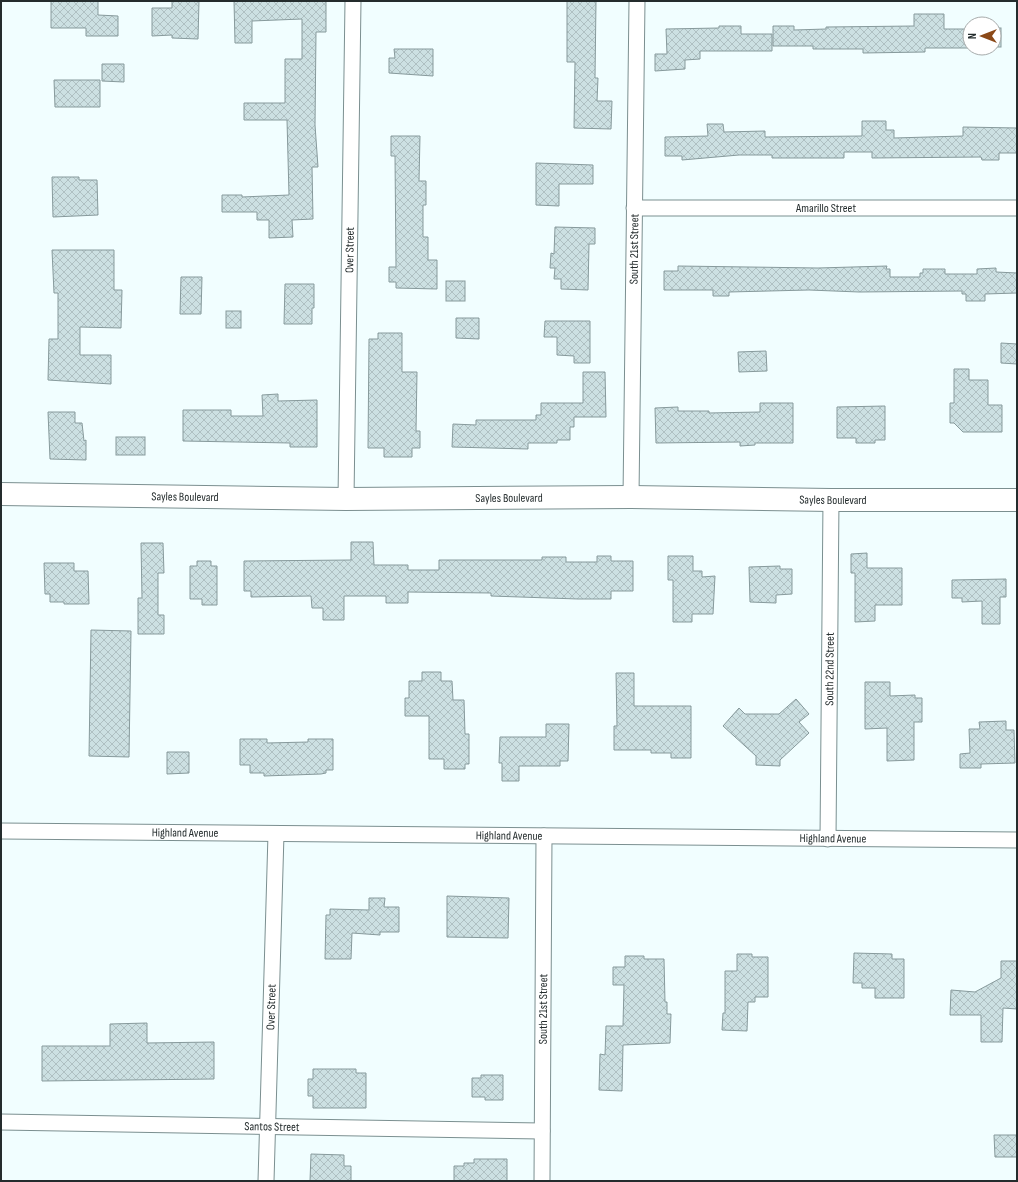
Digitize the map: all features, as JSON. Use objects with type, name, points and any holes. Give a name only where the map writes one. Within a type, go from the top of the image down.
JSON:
[{"type":"main road","name":"Sayles Boulevard","points":[[1,494],[346,500],[631,497],[831,500],[1017,500]]},
{"type":"street","name":"Over Street","points":[[346,500],[353,1]]},
{"type":"street","name":"South 21st Street","points":[[631,497],[636,1]]},
{"type":"street","name":"Amarillo Street","points":[[634,208],[1017,208]]},
{"type":"street","name":"South 22nd Street","points":[[828,839],[831,500]]},
{"type":"street","name":"Highland Avenue","points":[[1,832],[1017,840]]},
{"type":"street","name":"Over Street","points":[[266,1181],[276,834]]},
{"type":"street","name":"South 21st Street","points":[[542,1181],[544,836]]},
{"type":"street","name":"Santos Street","points":[[1,1122],[542,1131]]},
{"type":"building","points":[[51,1],[98,1],[98,15],[118,16],[118,36],[86,36],[86,28],[51,28]]},
{"type":"building","points":[[172,1],[199,1],[198,39],[172,38],[172,35],[152,36],[152,8],[172,8]]},
{"type":"building","points":[[234,1],[326,1],[326,32],[316,32],[315,125],[318,167],[312,167],[313,219],[292,220],[293,237],[269,238],[269,220],[257,220],[257,212],[222,212],[222,195],[242,195],[242,197],[289,195],[287,120],[244,120],[244,103],[285,103],[285,59],[302,59],[302,19],[252,21],[252,43],[235,43]]},
{"type":"building","points":[[567,1],[596,1],[595,78],[598,78],[597,101],[612,101],[611,129],[574,128],[575,62],[567,62]]},
{"type":"building","points":[[914,14],[944,14],[944,29],[962,29],[962,48],[925,48],[925,52],[863,53],[863,49],[813,49],[813,46],[773,46],[773,26],[794,26],[794,30],[826,29],[826,27],[914,26]]},
{"type":"building","points":[[719,26],[741,26],[741,34],[772,34],[772,51],[700,51],[700,59],[685,60],[685,69],[655,71],[655,54],[667,54],[666,29],[719,28]]},
{"type":"building","points":[[394,49],[433,49],[433,76],[389,73],[389,58],[395,58]]},
{"type":"building","points":[[102,64],[124,64],[124,82],[102,81]]},
{"type":"building","points":[[54,80],[100,80],[100,107],[55,107]]},
{"type":"building","points":[[862,121],[886,121],[886,130],[894,130],[894,138],[963,136],[963,127],[1017,128],[1017,153],[999,153],[999,160],[982,160],[981,157],[872,158],[872,152],[844,152],[844,158],[772,158],[772,155],[739,155],[682,160],[682,156],[665,156],[665,137],[708,136],[707,124],[723,124],[724,132],[765,131],[765,137],[862,136]]},
{"type":"building","points":[[391,136],[420,136],[419,181],[426,181],[426,205],[423,205],[423,237],[428,237],[428,260],[437,260],[437,289],[396,288],[396,282],[389,282],[389,267],[396,267],[395,156],[391,156]]},
{"type":"building","points":[[536,163],[593,165],[593,184],[559,184],[559,206],[536,205]]},
{"type":"building","points":[[52,177],[79,177],[79,180],[97,180],[98,215],[53,217]]},
{"type":"building","points":[[555,227],[595,228],[595,244],[589,244],[588,290],[561,289],[561,279],[554,279],[555,268],[550,268],[551,253],[554,254]]},
{"type":"building","points":[[52,250],[114,250],[114,290],[122,290],[121,328],[80,327],[80,355],[111,355],[111,384],[48,380],[49,339],[58,339],[58,293],[54,293]]},
{"type":"building","points":[[678,266],[818,268],[887,266],[886,269],[890,269],[890,277],[920,277],[920,273],[923,273],[923,269],[945,269],[945,274],[977,274],[977,269],[996,268],[996,272],[1017,273],[1017,293],[985,294],[985,301],[966,301],[966,294],[962,294],[962,291],[859,292],[809,290],[729,292],[729,296],[713,296],[713,290],[664,290],[664,271],[678,271]]},
{"type":"building","points":[[181,277],[202,277],[201,314],[180,314]]},
{"type":"building","points":[[446,281],[465,281],[465,301],[446,301]]},
{"type":"building","points":[[285,284],[314,284],[312,324],[284,324]]},
{"type":"building","points":[[226,311],[241,311],[241,328],[226,328]]},
{"type":"building","points":[[456,318],[479,318],[479,339],[456,338]]},
{"type":"building","points":[[545,321],[590,321],[590,363],[574,363],[574,356],[557,355],[557,337],[544,337]]},
{"type":"building","points":[[378,333],[402,333],[402,372],[417,372],[416,431],[420,431],[420,448],[412,448],[412,457],[384,457],[384,448],[368,448],[369,339],[378,339]]},
{"type":"building","points":[[1001,343],[1017,344],[1017,364],[1001,363]]},
{"type":"building","points":[[766,351],[767,371],[739,372],[738,352]]},
{"type":"building","points":[[954,369],[969,369],[969,380],[988,380],[988,405],[1002,405],[1002,432],[963,432],[954,423],[950,423],[950,403],[954,403]]},
{"type":"building","points":[[583,372],[605,372],[606,417],[574,417],[574,427],[570,427],[570,440],[557,440],[557,443],[528,443],[528,449],[452,447],[453,424],[476,425],[476,420],[536,420],[536,415],[541,415],[541,403],[583,403]]},
{"type":"building","points":[[278,394],[278,401],[317,400],[317,447],[290,447],[290,443],[183,441],[183,410],[231,410],[231,416],[263,416],[262,395]]},
{"type":"building","points":[[760,403],[793,403],[793,443],[755,443],[755,445],[740,446],[740,442],[656,443],[655,408],[678,407],[678,411],[709,411],[709,413],[760,412]]},
{"type":"building","points":[[885,406],[885,440],[875,440],[875,443],[856,443],[856,438],[837,438],[837,407]]},
{"type":"building","points":[[48,412],[75,412],[75,423],[82,423],[84,441],[86,440],[86,460],[50,459]]},
{"type":"building","points":[[116,437],[145,437],[145,455],[116,455]]},
{"type":"building","points":[[351,542],[373,542],[374,565],[408,565],[408,570],[439,570],[439,560],[542,560],[542,557],[566,557],[566,562],[597,562],[597,556],[611,556],[611,561],[633,561],[633,591],[611,591],[611,599],[491,596],[491,593],[408,592],[408,603],[386,603],[386,596],[344,596],[344,620],[323,620],[323,608],[312,608],[311,596],[251,597],[251,591],[244,591],[244,561],[351,560]]},
{"type":"building","points":[[141,543],[163,543],[164,573],[158,573],[158,615],[164,615],[164,634],[138,634],[138,598],[142,598]]},
{"type":"building","points":[[867,553],[867,568],[902,568],[902,605],[875,605],[875,621],[855,622],[855,573],[851,573],[851,554]]},
{"type":"building","points":[[668,556],[693,556],[693,571],[702,571],[702,577],[715,576],[713,614],[692,614],[692,622],[673,622],[673,580],[668,580]]},
{"type":"building","points":[[197,561],[211,561],[211,566],[217,566],[217,605],[202,605],[202,599],[190,599],[190,566],[197,566]]},
{"type":"building","points":[[44,563],[74,563],[74,571],[88,571],[89,604],[64,604],[64,602],[50,602],[50,594],[45,594]]},
{"type":"building","points":[[780,566],[780,569],[792,569],[792,594],[776,595],[776,603],[750,602],[749,567]]},
{"type":"building","points":[[1006,579],[1006,597],[1000,597],[1000,624],[982,624],[982,601],[962,602],[962,598],[952,598],[952,580]]},
{"type":"building","points":[[91,630],[131,631],[129,757],[89,756]]},
{"type":"building","points":[[422,672],[441,672],[441,681],[452,681],[453,700],[464,700],[465,734],[469,734],[469,764],[465,764],[465,769],[444,769],[444,759],[429,759],[429,716],[405,716],[405,698],[409,698],[409,681],[422,681]]},
{"type":"building","points":[[616,673],[634,673],[634,706],[691,706],[691,758],[671,758],[671,753],[651,753],[651,750],[614,750],[614,726],[617,726]]},
{"type":"building","points":[[865,682],[890,682],[890,696],[915,695],[915,698],[922,698],[922,722],[914,722],[914,760],[887,761],[887,728],[865,729]]},
{"type":"building","points":[[796,699],[809,714],[799,722],[809,733],[780,760],[780,766],[756,765],[756,756],[723,726],[739,708],[745,714],[779,714]]},
{"type":"building","points":[[1006,721],[1006,730],[1014,730],[1015,763],[981,764],[981,768],[960,768],[960,754],[970,753],[969,729],[980,729],[979,722]]},
{"type":"building","points":[[546,724],[569,724],[568,761],[560,761],[560,766],[519,766],[519,781],[502,781],[502,763],[499,763],[500,737],[546,737]]},
{"type":"building","points":[[240,739],[267,739],[267,743],[308,742],[308,739],[333,739],[333,770],[326,770],[326,773],[321,774],[264,776],[264,773],[250,773],[250,765],[240,765]]},
{"type":"building","points":[[167,752],[189,752],[189,773],[167,774]]},
{"type":"building","points":[[447,896],[509,898],[508,938],[447,937]]},
{"type":"building","points":[[369,898],[385,898],[384,907],[399,907],[399,932],[380,932],[380,935],[352,933],[351,959],[325,959],[326,915],[330,915],[330,909],[369,910]]},
{"type":"building","points":[[854,953],[892,954],[892,959],[904,959],[904,998],[875,998],[875,988],[862,988],[862,983],[853,983]]},
{"type":"building","points":[[737,954],[752,954],[752,957],[768,957],[768,997],[755,997],[755,1002],[748,1002],[747,1031],[722,1030],[723,1013],[725,1013],[725,971],[737,971]]},
{"type":"building","points":[[625,956],[644,956],[644,959],[664,959],[665,1002],[667,1002],[667,1014],[671,1014],[670,1043],[623,1045],[622,1091],[599,1090],[600,1054],[605,1055],[606,1026],[623,1026],[624,985],[613,985],[613,967],[625,967]]},
{"type":"building","points":[[1001,961],[1017,961],[1017,1009],[1003,1008],[1002,1042],[981,1042],[981,1015],[950,1015],[951,990],[975,992],[1001,978]]},
{"type":"building","points":[[147,1023],[147,1043],[214,1042],[214,1079],[42,1081],[42,1046],[110,1046],[110,1024]]},
{"type":"building","points":[[313,1069],[356,1069],[356,1073],[366,1073],[366,1108],[313,1108],[313,1096],[308,1096],[308,1079],[313,1079]]},
{"type":"building","points":[[481,1075],[503,1075],[503,1100],[485,1100],[485,1097],[472,1097],[472,1078],[481,1078]]},
{"type":"building","points":[[994,1135],[1017,1135],[1017,1157],[995,1157]]},
{"type":"building","points":[[311,1154],[344,1155],[344,1166],[351,1166],[351,1181],[310,1181]]},
{"type":"building","points":[[474,1159],[507,1159],[507,1181],[454,1181],[454,1166],[464,1166],[464,1163],[474,1163]]}]
